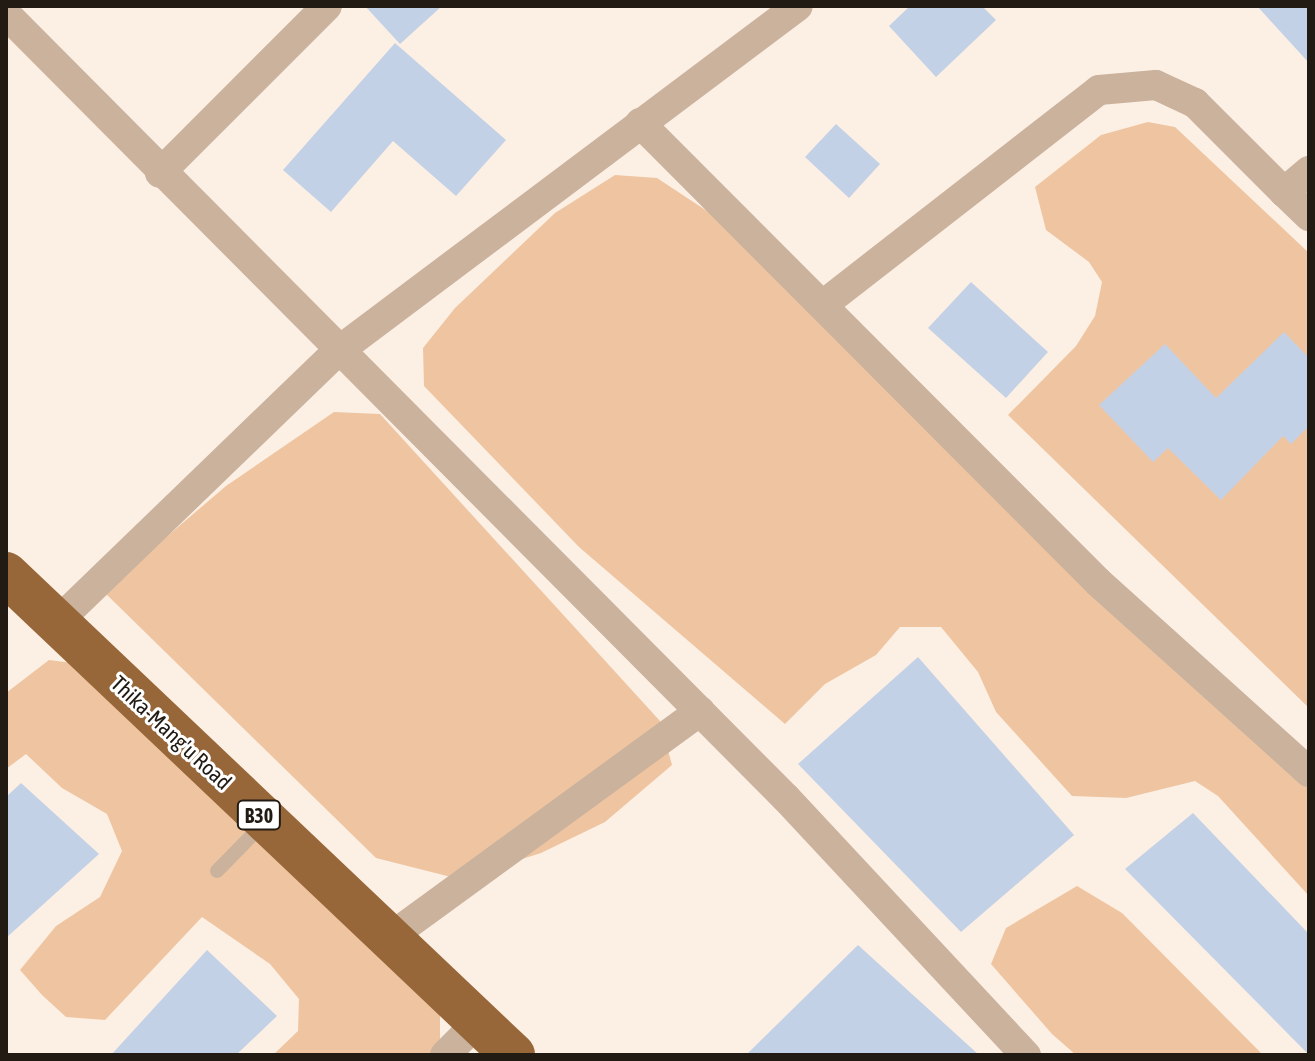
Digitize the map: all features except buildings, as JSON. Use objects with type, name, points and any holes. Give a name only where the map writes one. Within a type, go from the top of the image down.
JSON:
[{"type":"highway","name":"Thika-Mang'u Road","points":[[6,574],[55,624],[513,1055]]},
{"type":"street","points":[[160,173],[327,6]]},
{"type":"street","points":[[55,624],[337,352],[798,6]]},
{"type":"street","points":[[6,14],[337,352],[462,468],[700,711],[1026,1055]]},
{"type":"street","points":[[824,304],[1099,90],[1156,85],[1195,103],[1309,216]]},
{"type":"street","points":[[640,123],[824,304],[1098,582],[1309,772]]},
{"type":"street","points":[[1284,192],[1309,171]]},
{"type":"street","points":[[389,938],[700,711]]},
{"type":"street","points":[[445,1055],[478,1022]]},
{"type":"lane","points":[[217,871],[265,821]]},
{"type":"shaded area","points":[[1148,122],[1175,127],[1309,253],[1309,708],[1008,415],[1076,346],[1095,316],[1102,282],[1089,262],[1046,230],[1035,187],[1101,135]]},
{"type":"shaded area","points":[[615,175],[657,178],[713,215],[1309,773],[1309,896],[1218,796],[1195,781],[1126,798],[1072,796],[996,712],[978,672],[941,627],[900,627],[876,655],[825,684],[785,724],[579,547],[424,386],[423,348],[455,308],[555,213]]},
{"type":"shaded area","points":[[334,412],[380,414],[660,721],[672,765],[605,822],[541,853],[459,879],[376,858],[103,591],[226,486]]},
{"type":"shaded area","points":[[49,660],[81,664],[440,1011],[440,1055],[273,1055],[298,1031],[299,999],[270,964],[202,917],[105,1020],[66,1017],[42,995],[20,970],[56,926],[100,897],[122,851],[107,814],[62,788],[26,754],[6,769],[6,693]]},
{"type":"shaded area","points":[[1077,886],[1122,913],[1263,1055],[1076,1055],[1052,1034],[991,964],[1006,928]]}]
